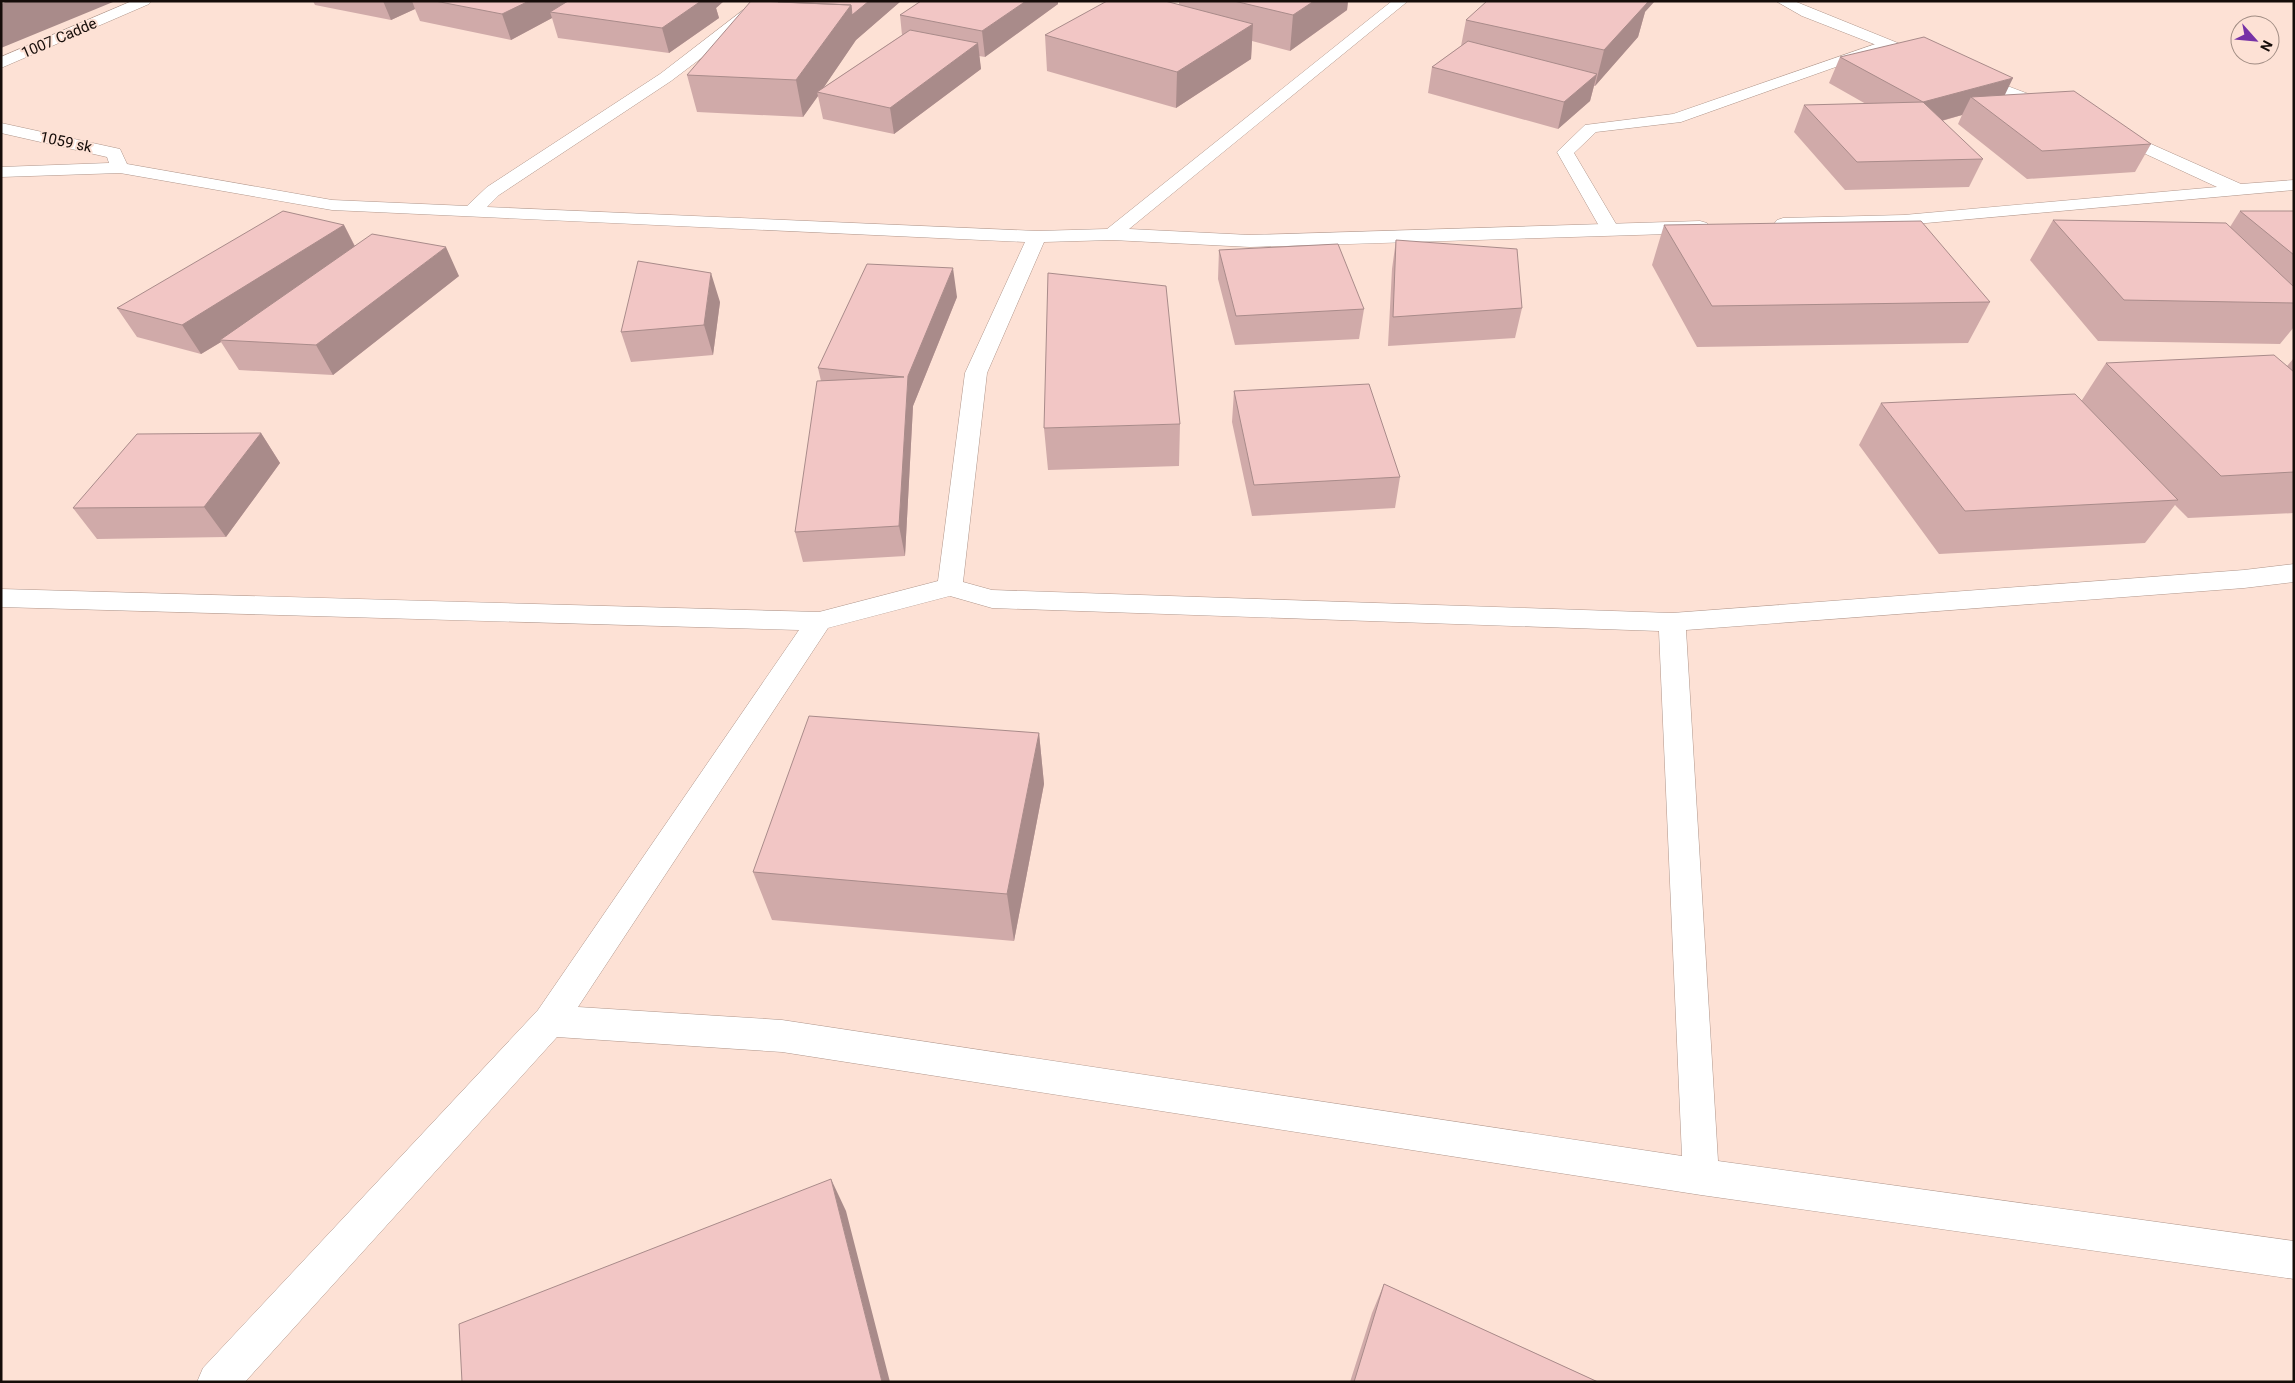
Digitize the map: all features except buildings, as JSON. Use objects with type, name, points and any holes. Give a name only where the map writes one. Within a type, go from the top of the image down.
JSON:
[{"type":"street","name":"1007 Cadde","points":[[1,63],[144,1]]},
{"type":"street","points":[[471,212],[493,191],[661,82],[729,31],[764,1]]},
{"type":"street","points":[[1112,234],[1401,1]]},
{"type":"street","points":[[1784,1],[1807,13],[1939,64]]},
{"type":"street","points":[[1610,229],[1565,152],[1591,128],[1675,119],[1887,44]]},
{"type":"street","points":[[1956,71],[2061,112]]},
{"type":"street","points":[[2097,126],[2240,190]]},
{"type":"street","name":"1059 sk","points":[[1,128],[114,153],[120,168]]},
{"type":"street","points":[[1,172],[120,168],[332,205],[1037,237],[1112,234],[1250,241],[1718,226]]},
{"type":"street","points":[[1767,224],[1904,220],[2294,185]]},
{"type":"street","points":[[950,587],[976,373],[1037,237]]},
{"type":"street","points":[[1,598],[819,622],[950,587],[992,599],[1672,622],[2244,579],[2294,573]]},
{"type":"street","points":[[218,1382],[550,1021],[819,622]]},
{"type":"street","points":[[1672,622],[1701,1177]]},
{"type":"street","points":[[550,1021],[782,1036],[1701,1177],[2294,1260]]}]
